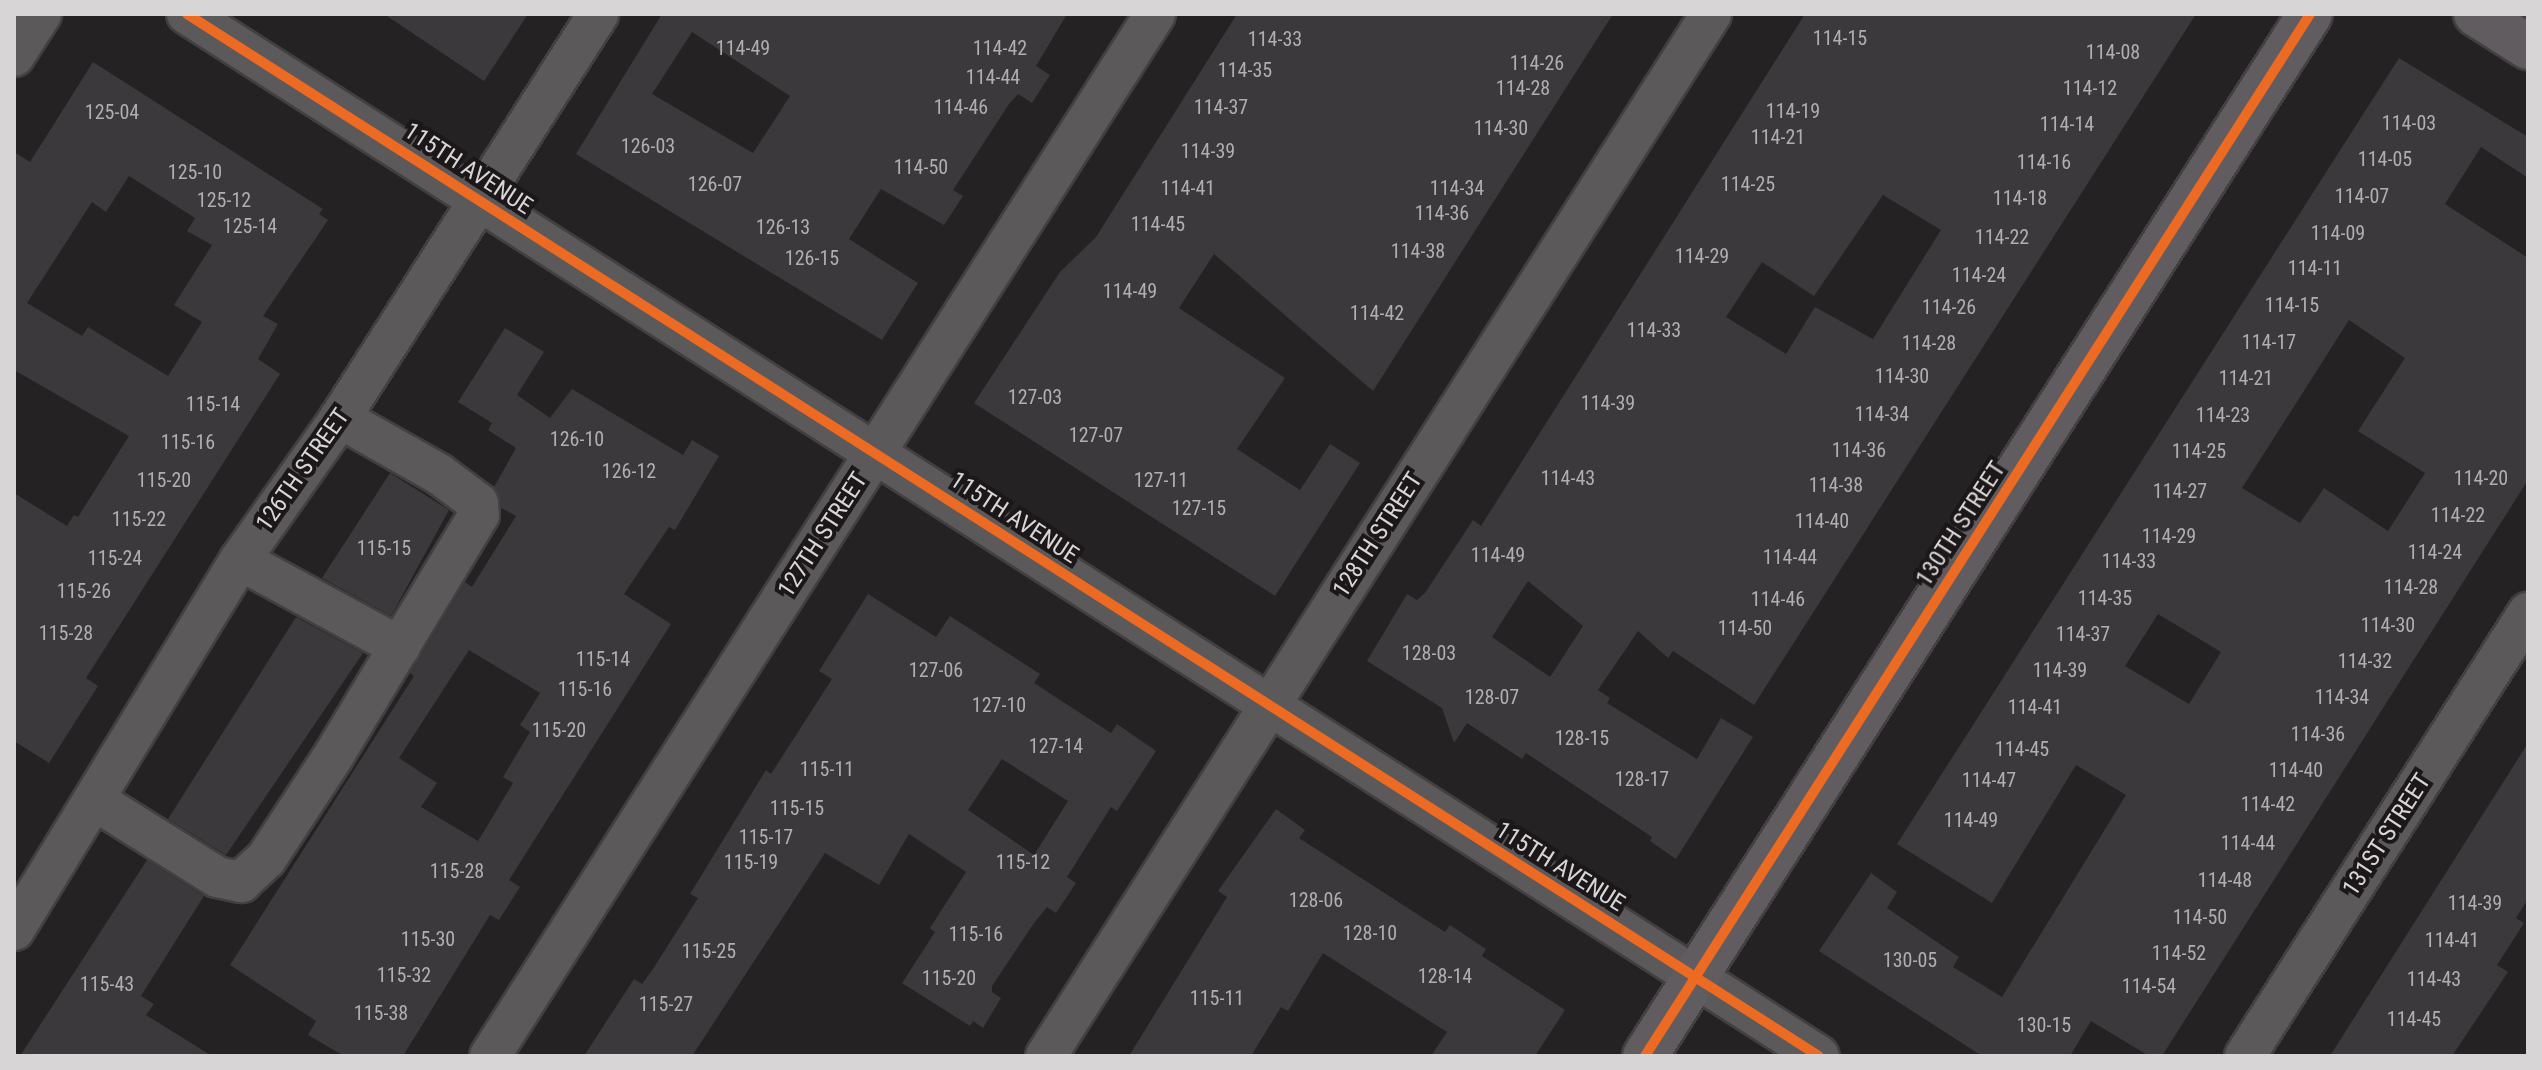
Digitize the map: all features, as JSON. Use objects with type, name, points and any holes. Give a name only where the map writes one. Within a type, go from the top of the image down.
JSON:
[{"type":"street","points":[[14,56],[41,14]]},
{"type":"street","name":"115TH AVENUE","points":[[187,14],[1819,1056]]},
{"type":"street","name":"126TH STREET","points":[[14,930],[96,801],[240,560],[340,418],[598,14]]},
{"type":"street","name":"127TH STREET","points":[[490,1056],[1155,14]]},
{"type":"street","name":"128TH STREET","points":[[1046,1056],[1711,14]]},
{"type":"street","name":"130TH STREET","points":[[1645,1056],[2310,14]]},
{"type":"street","points":[[2476,14],[2528,47]]},
{"type":"street","points":[[96,801],[217,877],[241,882],[266,859],[479,515],[478,503],[340,418]]},
{"type":"street","points":[[240,560],[400,647]]},
{"type":"street","name":"131ST STREET","points":[[2245,1056],[2528,613]]},
{"type":"building","points":[[384,14],[528,14],[484,81]]},
{"type":"building","points":[[662,14],[1067,14],[1036,66],[1050,75],[1032,103],[1018,94],[1009,104],[953,190],[963,196],[944,225],[881,189],[849,239],[918,283],[882,340],[576,154]],"holes":[[[692,32],[790,96],[753,153],[652,94]]]},
{"type":"building","points":[[1237,14],[1613,14],[1373,391],[1214,254],[1179,308],[1285,378],[1237,449],[1300,490],[1330,444],[1360,463],[1275,596],[974,403],[1060,272],[1096,237]]},
{"type":"building","points":[[1805,14],[2196,14],[1754,705],[1673,651],[1668,658],[1638,631],[1598,690],[1610,698],[1607,703],[1697,759],[1721,718],[1753,737],[1676,859],[1650,841],[1652,837],[1526,753],[1522,759],[1467,723],[1454,743],[1442,708],[1367,661],[1407,594],[1417,600],[1425,593],[1473,520],[1481,526]],"holes":[[[1883,195],[1941,230],[1873,339],[1815,307],[1786,354],[1726,317],[1762,262],[1814,296]],[[1528,581],[1583,626],[1550,677],[1492,637]]]},
{"type":"building","points":[[2399,58],[2528,137],[2528,178],[2481,147],[2445,204],[2528,258],[2528,480],[2162,1056],[2149,1056],[2091,1021],[2070,1056],[1982,1056],[1819,951],[1871,873],[1897,892],[1887,908],[1959,957],[1953,967],[2002,997],[2126,795],[2076,765],[1992,903],[1897,844]],"holes":[[[2349,320],[2405,358],[2358,431],[2425,473],[2388,531],[2324,488],[2300,523],[2242,488]],[[2158,614],[2221,652],[2189,704],[2125,666]]]},
{"type":"building","points":[[93,62],[323,209],[319,214],[328,220],[263,316],[278,324],[258,359],[280,374],[86,678],[98,686],[49,763],[14,741],[14,493],[67,526],[74,515],[78,517],[129,436],[14,370],[14,152],[30,162]],"holes":[[[129,176],[195,218],[187,231],[212,245],[174,305],[202,322],[168,376],[88,327],[82,336],[27,303],[92,202],[106,212]]]},
{"type":"building","points":[[505,328],[544,352],[517,395],[550,418],[572,389],[683,455],[692,440],[719,456],[675,530],[669,527],[624,594],[671,624],[509,880],[520,887],[499,920],[490,915],[403,1056],[344,1056],[308,1035],[316,1021],[230,965],[414,676],[410,673],[465,582],[472,587],[516,516],[501,508],[494,487],[516,448],[488,430],[492,423],[458,402]],"holes":[[[469,650],[540,693],[520,725],[530,732],[503,777],[513,783],[478,841],[421,807],[437,783],[399,758]]]},
{"type":"building","points":[[390,473],[449,510],[391,616],[322,578]]},
{"type":"building","points":[[868,594],[936,637],[950,616],[1040,674],[1034,683],[1111,733],[1117,724],[1156,751],[1117,811],[1111,807],[1067,877],[1076,883],[1056,913],[1047,907],[992,986],[992,992],[1001,998],[983,1028],[973,1021],[970,1026],[902,983],[935,932],[930,928],[966,872],[909,834],[879,885],[825,853],[692,1056],[584,1056],[634,979],[642,984],[653,969],[698,898],[690,894],[766,770],[771,774],[832,679],[819,671]],"holes":[[[1002,759],[1068,801],[1034,855],[968,810]]]},
{"type":"building","points":[[296,617],[363,653],[226,855],[168,819]]},
{"type":"building","points":[[2528,743],[2528,899],[2516,918],[2524,923],[2497,965],[2508,972],[2452,1056],[2330,1056]]},
{"type":"building","points":[[1276,809],[1305,830],[1299,838],[1445,932],[1450,925],[1486,949],[1482,956],[1565,1010],[1535,1056],[1431,1056],[1447,1032],[1323,953],[1288,1011],[1281,1007],[1251,1056],[1129,1056],[1227,897],[1218,891]]},
{"type":"building","points":[[147,860],[204,896],[141,996],[154,1004],[146,1015],[212,1056],[20,1056]]},
{"type":"cycle path","points":[[187,14],[1819,1056]]},
{"type":"cycle path","points":[[1645,1056],[2310,14]]}]
